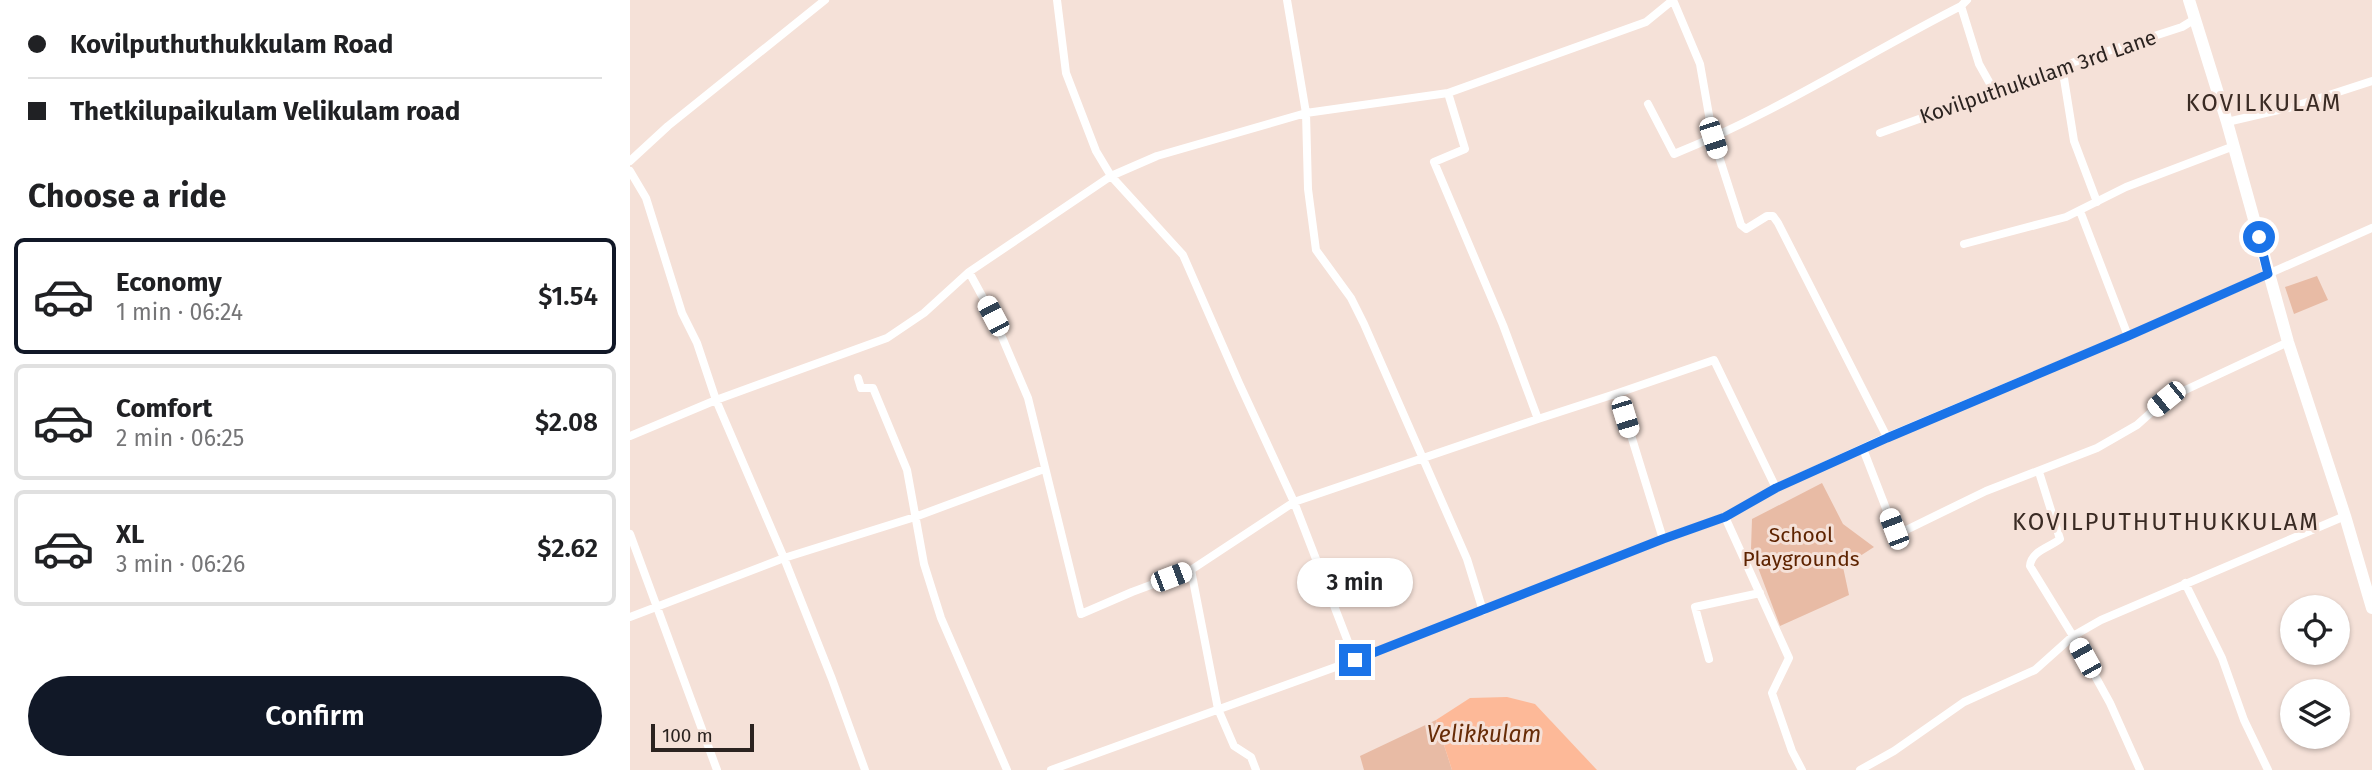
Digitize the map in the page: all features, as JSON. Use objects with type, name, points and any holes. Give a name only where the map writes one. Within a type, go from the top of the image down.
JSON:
[{"type":"street","points":[[630,161],[668,126],[825,0]]},
{"type":"street","points":[[1057,0],[1066,73],[1096,151],[1111,176],[1183,255],[1294,502],[1355,660]]},
{"type":"street","points":[[1287,0],[1306,113],[1308,190],[1316,250],[1351,298],[1364,324],[1467,559],[1483,611]]},
{"type":"street","points":[[630,436],[716,400],[887,338],[923,313],[969,272],[1111,176],[1157,156],[1306,113],[1448,93],[1646,22],[1672,0],[1700,64],[1713,138],[1741,225],[1746,229],[1767,216],[1773,216],[1778,223],[1887,438]]},
{"type":"street","points":[[2189,0],[2234,146],[2288,341],[2372,607]]},
{"type":"street","points":[[1648,104],[1674,154],[1713,138],[1852,66],[1964,3],[1979,64],[1993,89]]},
{"type":"street","name":"Kovilputhukulam 3rd Lane","points":[[1880,133],[1958,105],[1993,89],[2182,27],[2195,19]]},
{"type":"street","points":[[2062,66],[2074,141],[2097,202]]},
{"type":"street","points":[[2227,122],[2292,107],[2372,81]]},
{"type":"street","points":[[1448,93],[1465,149],[1434,162],[1503,325],[1538,419]]},
{"type":"street","points":[[1964,244],[2080,211],[2139,182],[2234,146]]},
{"type":"street","points":[[630,171],[646,198],[682,313],[698,343],[716,400],[784,558],[865,770]]},
{"type":"street","points":[[2080,211],[2128,336]]},
{"type":"street","points":[[1051,770],[1355,660],[1725,517],[1776,488],[1887,438],[2128,336],[2372,228]]},
{"type":"street","points":[[969,272],[993,316],[1028,398],[1081,614],[1191,570],[1294,502],[1714,360],[1776,488]]},
{"type":"street","points":[[1863,450],[1898,534],[1986,491],[2097,448],[2137,425],[2166,399],[2288,341]]},
{"type":"street","points":[[858,378],[860,388],[873,388],[888,422],[906,470],[924,564],[940,618],[1007,770]]},
{"type":"street","points":[[1618,393],[1663,539]]},
{"type":"street","points":[[630,617],[784,558],[915,517],[1044,469]]},
{"type":"street","points":[[2039,472],[2060,539],[2051,547],[2035,554],[2030,566],[2110,703],[2140,770]]},
{"type":"street","points":[[1860,770],[1894,751],[1964,702],[2035,670],[2073,636],[2101,620],[2345,516]]},
{"type":"street","points":[[1725,517],[1789,658],[1772,693],[1792,751],[1802,770]]},
{"type":"street","points":[[630,534],[717,770]]},
{"type":"street","points":[[1191,570],[1218,709],[1234,746],[1251,757],[1256,770]]},
{"type":"street","points":[[2185,583],[2222,658],[2244,720],[2268,770]]},
{"type":"street","points":[[1709,659],[1695,607],[1760,593]]},
{"type":"green space","points":[[2317,276],[2328,300],[2294,314],[2285,287]]},
{"type":"green space","name":"School Playgrounds","points":[[1822,483],[1843,524],[1874,547],[1843,567],[1849,595],[1780,626],[1751,549],[1752,519]]},
{"type":"green space","points":[[1436,720],[1452,770],[1364,770],[1360,756]]},
{"type":"water","name":"Velikkulam","points":[[1507,697],[1535,704],[1597,770],[1452,770],[1436,720],[1470,698]]},
{"type":"district","name":"KOVILKULAM","points":[[2264,103]]},
{"type":"district","name":"KOVILPUTHUTHUKKULAM","points":[[2166,522]]},
{"type":"route","points":[[1355,660],[1725,517],[1776,488],[1887,438],[2268,274],[2259,237]]}]
